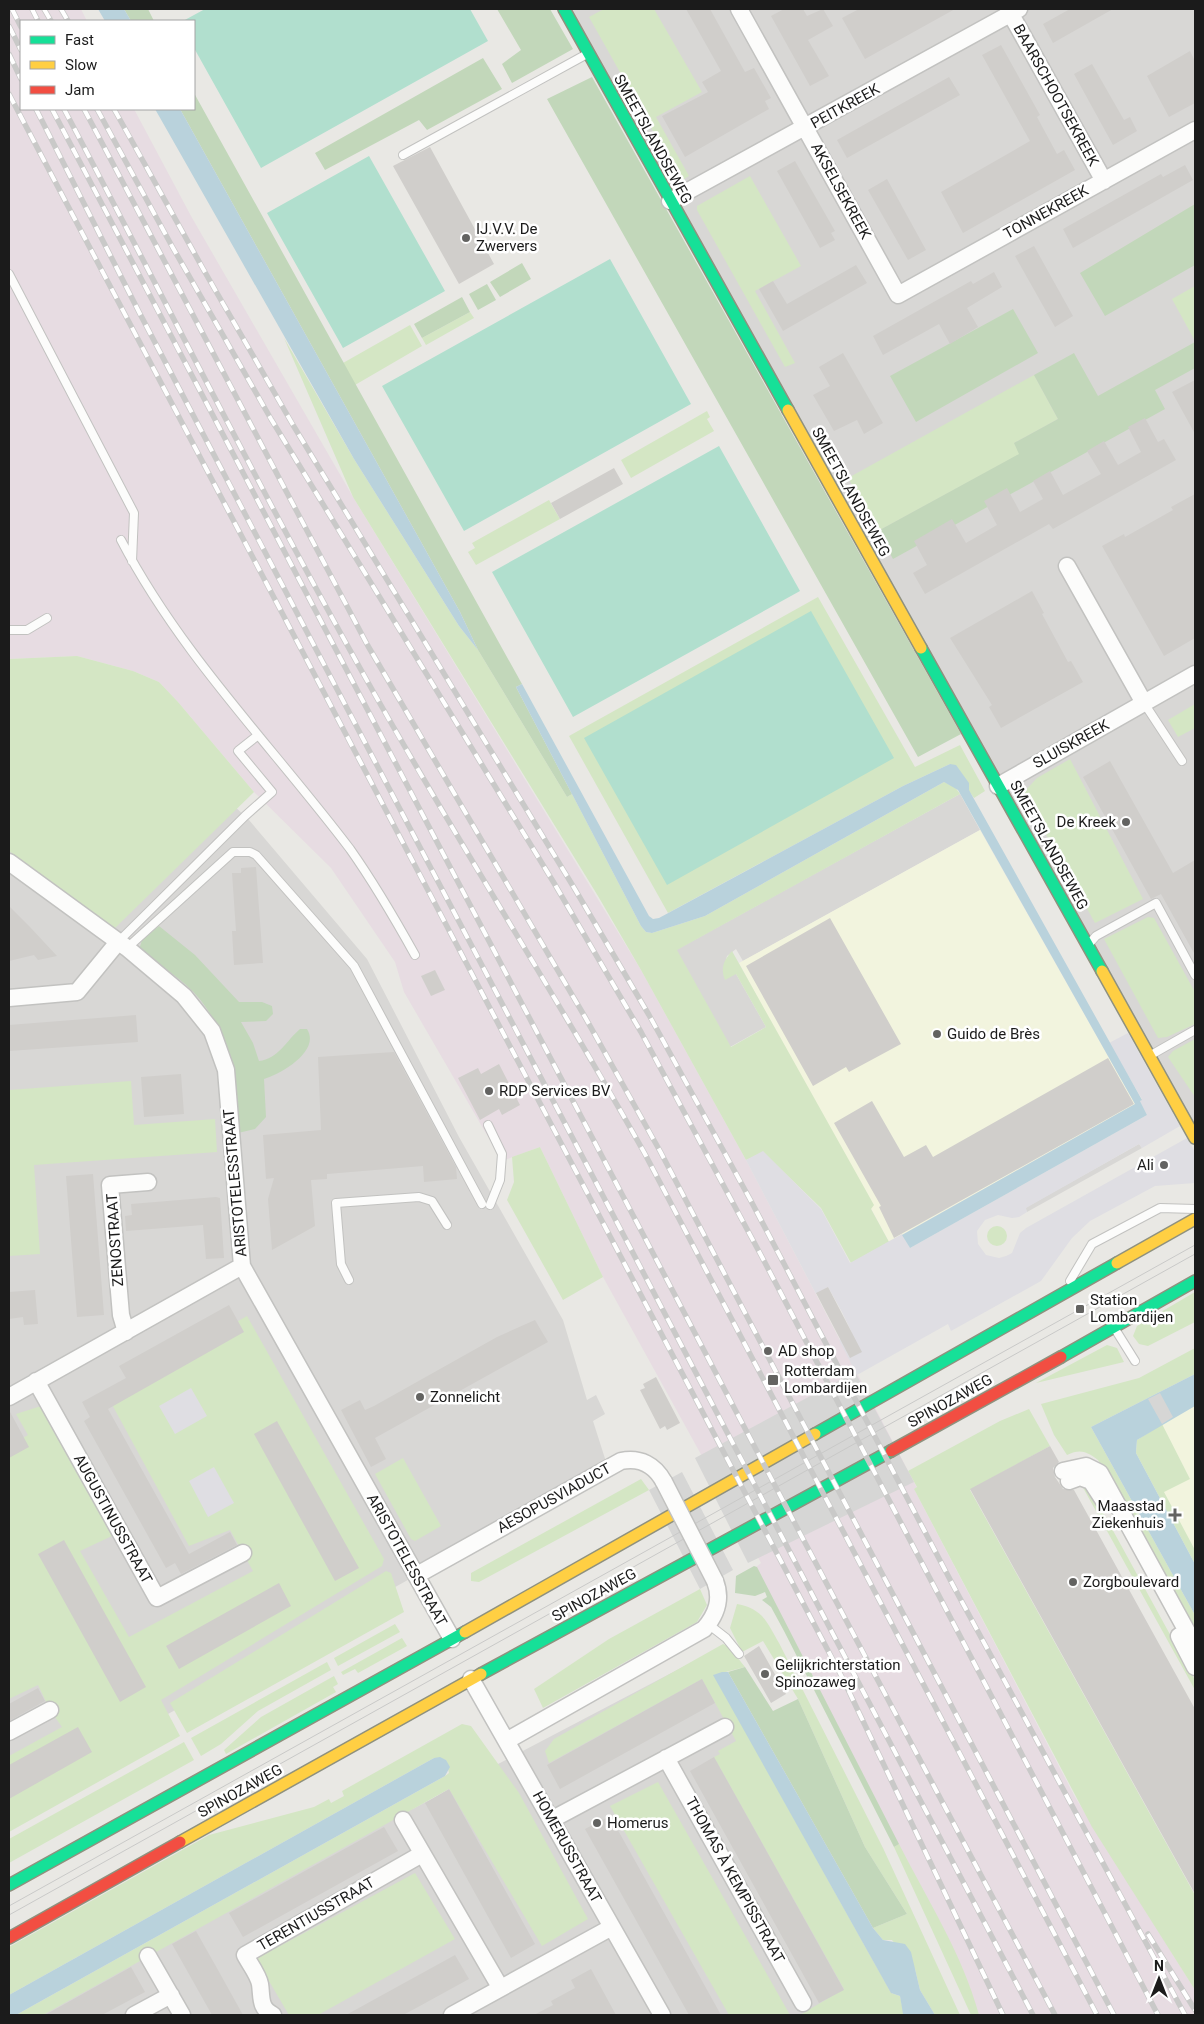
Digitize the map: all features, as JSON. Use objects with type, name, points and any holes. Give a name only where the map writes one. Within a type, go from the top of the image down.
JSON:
[{"type":"main road","name":"SMEETSLANDSEWEG","points":[[564,9],[1195,1138]]},
{"type":"main road","name":"SPINOZAWEG","points":[[9,1885],[452,1639],[1195,1219]]},
{"type":"main road","name":"SPINOZAWEG","points":[[9,1938],[471,1679],[955,1416],[1195,1281]]},
{"type":"street","name":"AKSELSEKREEK","points":[[738,9],[898,295]]},
{"type":"street","name":"PEITKREEK","points":[[670,201],[806,128],[1012,10]]},
{"type":"street","name":"BAARSCHOOTSEKREEK","points":[[1012,10],[1104,181]]},
{"type":"street","name":"TONNEKREEK","points":[[898,295],[1195,130]]},
{"type":"street","points":[[1067,566],[1144,703]]},
{"type":"street","name":"SLUISKREEK","points":[[998,786],[1195,674]]},
{"type":"street","name":"ARISTOTELESSTRAAT","points":[[9,862],[122,945],[184,996],[212,1031],[226,1070],[242,1266],[452,1639]]},
{"type":"street","points":[[9,998],[77,992],[122,945]]},
{"type":"street","name":"ZENOSTRAAT","points":[[126,1332],[120,1315],[110,1185],[148,1182]]},
{"type":"street","points":[[9,1396],[242,1266]]},
{"type":"street","name":"AUGUSTINUSSTRAAT","points":[[36,1381],[157,1598],[243,1553]]},
{"type":"street","name":"AESOPUSVIADUCT","points":[[417,1575],[621,1462],[628,1460],[645,1463],[664,1482],[715,1581],[719,1600],[708,1624]]},
{"type":"street","points":[[1195,1646],[1100,1473],[1086,1466],[1066,1476],[1084,1477],[1091,1481],[1098,1489],[1195,1667]]},
{"type":"street","points":[[508,1740],[708,1624]]},
{"type":"street","name":"HOMERUSSTRAAT","points":[[471,1679],[508,1740],[551,1820],[662,2015]]},
{"type":"street","points":[[9,1732],[50,1710]]},
{"type":"street","points":[[551,1820],[725,1727]]},
{"type":"street","name":"THOMAS À KEMPISSTRAAT","points":[[666,1758],[803,2003]]},
{"type":"street","points":[[403,1820],[500,1987]]},
{"type":"street","name":"TERENTIUSSTRAAT","points":[[273,2015],[260,2002],[260,1983],[245,1955],[422,1854]]},
{"type":"street","points":[[454,2015],[500,1987],[612,1927]]},
{"type":"street","points":[[148,1956],[182,2015]]},
{"type":"street","points":[[134,2015],[171,1995]]},
{"type":"lane","points":[[404,155],[589,53]]},
{"type":"lane","points":[[9,274],[134,513],[132,562]]},
{"type":"lane","points":[[120,540],[179,636],[257,736],[351,851],[378,892],[415,955]]},
{"type":"lane","points":[[9,630],[27,630],[47,618]]},
{"type":"lane","points":[[1144,703],[1182,762]]},
{"type":"lane","points":[[122,945],[245,816],[272,792],[238,751],[257,736]]},
{"type":"lane","points":[[122,945],[233,852],[250,852],[256,855],[354,966],[486,1204],[500,1180],[502,1154],[488,1125]]},
{"type":"lane","points":[[1088,946],[1096,936],[1156,903],[1195,975]]},
{"type":"lane","points":[[1149,1056],[1195,1030]]},
{"type":"lane","points":[[349,1280],[341,1264],[336,1203],[420,1197],[432,1201],[446,1225]]},
{"type":"lane","points":[[1062,1295],[1092,1244],[1160,1208],[1195,1208]]},
{"type":"lane","points":[[1114,1327],[1135,1361]]},
{"type":"lane","points":[[708,1624],[726,1638],[739,1654]]},
{"type":"shaded area","points":[[9,9],[81,9],[86,20],[20,20],[20,110],[135,110],[191,216],[353,497],[641,970],[746,1160],[917,1488],[914,1489],[1075,1797],[1195,1990],[1195,2015],[973,2015],[895,1845],[755,1568],[761,1563],[603,1277],[540,1147],[502,1161],[404,992],[395,962],[331,868],[254,792],[159,682],[133,671],[77,656],[9,659]]},
{"type":"shaded area","points":[[124,9],[148,9],[154,20],[130,20]]},
{"type":"shaded area","points":[[205,9],[470,9],[488,41],[261,168],[195,50],[195,20],[185,20]]},
{"type":"shaded area","points":[[497,9],[550,9],[573,49],[512,83],[502,64],[521,50]]},
{"type":"shaded area","points":[[564,9],[1195,9],[1195,1138]]},
{"type":"shaded area","points":[[483,58],[502,89],[427,130],[419,120],[325,170],[315,153]]},
{"type":"shaded area","points":[[592,77],[961,734],[918,757],[547,99]]},
{"type":"shaded area","points":[[195,95],[522,684],[516,687],[572,794],[567,797],[478,650],[460,612],[181,110],[195,110]]},
{"type":"shaded area","points":[[369,156],[445,291],[343,348],[267,213]]},
{"type":"shaded area","points":[[1195,204],[1195,265],[1105,316],[1080,273]]},
{"type":"shaded area","points":[[610,259],[691,404],[464,531],[382,386]]},
{"type":"shaded area","points":[[522,263],[531,279],[500,297],[490,282]]},
{"type":"shaded area","points":[[487,284],[496,300],[478,310],[469,294]]},
{"type":"shaded area","points":[[462,297],[470,312],[422,338],[414,324]]},
{"type":"shaded area","points":[[1013,309],[1038,353],[916,422],[890,376]]},
{"type":"shaded area","points":[[1195,342],[1195,368],[1155,390],[1165,409],[893,559],[878,531],[1019,454],[1014,443],[1058,419],[1034,375],[1074,353],[1098,396]]},
{"type":"shaded area","points":[[719,446],[800,591],[573,717],[492,572]]},
{"type":"shaded area","points":[[811,611],[894,758],[667,885],[584,738]]},
{"type":"shaded area","points":[[960,794],[980,830],[743,961],[736,949],[727,956],[723,972],[736,974],[766,1027],[730,1047],[676,950]]},
{"type":"shaded area","points":[[231,803],[249,820],[367,959],[459,1137],[563,1320],[587,1400],[596,1395],[605,1414],[593,1421],[608,1468],[9,1803],[9,826]]},
{"type":"shaded area","name":"Guido de Brès","points":[[980,830],[1135,1104],[889,1242],[739,963]]},
{"type":"shaded area","points":[[159,926],[195,955],[239,1002],[262,1002],[272,1006],[273,1014],[266,1021],[241,1022],[253,1043],[259,1061],[272,1057],[300,1029],[307,1029],[310,1037],[309,1045],[304,1053],[289,1067],[264,1079],[266,1117],[255,1129],[238,1133],[226,1053],[212,1016],[185,984],[139,950],[142,940]]},
{"type":"shaded area","points":[[1128,1033],[1180,1126],[1142,1148],[1139,1144],[1026,1208],[1027,1212],[1019,1217],[1012,1218],[998,1215],[985,1220],[977,1231],[978,1244],[986,1255],[999,1258],[1012,1253],[1020,1233],[1026,1228],[1187,1138],[1195,1152],[1195,1183],[1155,1186],[1090,1221],[1072,1238],[1041,1281],[951,1331],[948,1324],[857,1375],[839,1340],[852,1333],[842,1312],[828,1287],[816,1294],[746,1160],[763,1151],[821,1209],[850,1263],[902,1234],[910,1248],[1147,1115],[1140,1101],[1142,1099],[1109,1043]]},
{"type":"shaded area","points":[[1139,1144],[1142,1148],[1027,1212],[1025,1208]]},
{"type":"shaded area","points":[[191,1388],[207,1416],[175,1434],[159,1406]]},
{"type":"shaded area","name":"Maasstad Ziekenhuis","points":[[1195,1394],[1195,1596],[1114,1437]]},
{"type":"shaded area","points":[[214,1467],[234,1503],[208,1517],[189,1481]]},
{"type":"shaded area","points":[[754,1566],[757,1567],[899,1844],[894,1847],[784,1631],[771,1607],[762,1600],[767,1597],[765,1592],[755,1596],[735,1593],[736,1576]]},
{"type":"shaded area","points":[[700,1658],[904,2015],[20,2015]]},
{"type":"shaded area","points":[[745,1667],[773,1711],[798,1699],[865,1847],[907,1914],[873,1928],[728,1672]]},
{"type":"green space","points":[[604,9],[654,9],[702,92],[656,117],[689,176],[681,181],[589,17]]},
{"type":"green space","points":[[750,176],[801,266],[755,291],[795,363],[785,367],[697,210],[697,206]]},
{"type":"green space","points":[[1195,286],[1195,341],[1172,299]]},
{"type":"green space","points":[[470,312],[474,318],[426,345],[422,338]]},
{"type":"green space","points":[[410,325],[422,346],[355,385],[343,363]]},
{"type":"green space","points":[[284,338],[354,459],[459,626],[478,650],[567,797],[572,794],[641,926],[646,932],[652,933],[705,916],[944,782],[955,787],[960,794],[677,950],[731,1047],[766,1027],[736,974],[725,980],[724,964],[732,951],[874,1205],[871,1209],[889,1242],[851,1263],[821,1208],[763,1152],[746,1160],[598,896],[353,497]]},
{"type":"green space","points":[[1034,375],[1058,419],[1014,443],[1020,454],[878,531],[848,478]]},
{"type":"green space","points":[[707,411],[710,417],[707,419],[714,431],[631,478],[621,460]]},
{"type":"green space","points":[[549,500],[560,519],[476,565],[468,552],[475,548],[472,543]]},
{"type":"green space","points":[[818,597],[915,767],[960,745],[985,791],[974,798],[950,764],[903,786],[668,913],[569,736]]},
{"type":"green space","points":[[77,656],[133,671],[159,682],[254,792],[114,929],[9,851],[9,659]]},
{"type":"green space","points":[[1195,704],[1195,728],[1178,737],[1168,720]]},
{"type":"green space","points":[[1070,759],[1143,899],[1095,923],[1023,793],[1037,778]]},
{"type":"green space","points":[[1148,917],[1154,918],[1195,992],[1195,1024],[1167,1037],[1158,1038],[1104,939]]},
{"type":"green space","points":[[1195,1039],[1195,1097],[1168,1057],[1173,1051]]},
{"type":"green space","points":[[131,1081],[134,1125],[215,1119],[217,1152],[34,1165],[40,1254],[9,1256],[9,1090]]},
{"type":"green space","points":[[540,1147],[603,1277],[563,1300],[507,1200],[514,1182],[512,1157]]},
{"type":"green space","points":[[997,1226],[1004,1229],[1007,1236],[1004,1243],[997,1246],[990,1243],[987,1236],[990,1229]]},
{"type":"green space","points":[[1195,1292],[1195,1322],[1148,1346],[1139,1344],[1133,1336],[1137,1326]]},
{"type":"green space","points":[[247,1316],[384,1559],[382,1566],[161,1700],[180,1736],[9,1832],[9,1756],[62,1727],[50,1710],[38,1685],[9,1699],[9,1446],[28,1435],[16,1414],[41,1406],[112,1536],[80,1551],[129,1637],[253,1571],[230,1530],[189,1546],[109,1399],[131,1382]]},
{"type":"green space","points":[[1107,1345],[1117,1348],[1124,1362],[1036,1383]]},
{"type":"green space","points":[[1195,1348],[1195,1374],[1091,1427],[1195,1615],[1195,1636],[1098,1460],[1083,1452],[1067,1455],[1054,1435],[1041,1404],[1139,1378]]},
{"type":"green space","points":[[1029,1409],[1050,1446],[970,1490],[1195,1895],[1195,1990],[1092,1827],[914,1489],[917,1487],[908,1471],[1000,1421]]},
{"type":"green space","points":[[1162,1424],[1190,1479],[1164,1492],[1195,1550],[1195,1564],[1136,1453],[1137,1440]]},
{"type":"green space","points":[[403,1458],[441,1526],[415,1541],[411,1539],[375,1474]]},
{"type":"green space","points":[[641,1479],[649,1490],[479,1582],[471,1581],[471,1573]]},
{"type":"green space","points":[[1081,1484],[1088,1485],[1195,1680],[1195,1690]]},
{"type":"green space","points":[[386,1571],[391,1573],[404,1612],[187,1733],[170,1703]]},
{"type":"green space","points":[[700,1589],[707,1605],[697,1622],[543,1708],[534,1689],[609,1639]]},
{"type":"green space","points":[[737,1604],[746,1606],[759,1613],[779,1643],[883,1848],[960,2015],[935,2015],[920,1990],[915,1969],[892,1940],[883,1940],[873,1928],[907,1914],[865,1847],[798,1699],[763,1641],[742,1652],[730,1628]]},
{"type":"green space","points":[[395,1624],[400,1632],[338,1666],[334,1658]]},
{"type":"green space","points":[[402,1638],[407,1646],[358,1673],[355,1669],[343,1675],[341,1672]]},
{"type":"green space","points":[[723,1644],[729,1647],[745,1667],[714,1675],[891,1993],[900,1996],[904,2015],[800,2015],[844,1989],[714,1757],[720,1754],[718,1751],[736,1741],[702,1679],[549,1763],[545,1751],[554,1739]]},
{"type":"green space","points":[[327,1662],[331,1670],[258,1711],[221,1744],[201,1756],[191,1738]]},
{"type":"green space","points":[[334,1676],[338,1684],[333,1687],[336,1692],[226,1754],[224,1750],[261,1717]]},
{"type":"green space","points":[[462,1724],[471,1726],[519,1793],[588,1919],[542,1946],[449,1789],[43,2015],[16,2015],[445,1776],[449,1773],[446,1760],[434,1758],[9,1995],[9,1947],[209,1835],[314,1807],[329,1799],[331,1803],[344,1796],[342,1791]]},
{"type":"green space","points":[[184,1742],[194,1760],[9,1863],[9,1839]]},
{"type":"green space","points":[[658,1782],[790,2015],[729,2015],[610,1806]]},
{"type":"green space","points":[[899,1844],[954,1949],[964,1971],[979,2015],[971,2015],[894,1847]]},
{"type":"green space","points":[[415,1873],[455,1939],[318,2015],[289,2015],[256,1959]]},
{"type":"water","points":[[98,9],[124,9],[130,20],[104,20]]},
{"type":"water","points":[[156,110],[181,110],[460,612],[478,650],[459,626],[354,459]]},
{"type":"water","points":[[522,684],[649,916],[653,919],[659,918],[903,786],[950,764],[956,765],[969,783],[969,790],[1142,1100],[1140,1101],[1147,1115],[910,1248],[902,1235],[1135,1104],[958,790],[944,782],[705,916],[652,933],[646,932],[641,926],[516,687]]},
{"type":"water","points":[[1195,1374],[1195,1406],[1137,1440],[1136,1453],[1195,1564],[1195,1615],[1091,1427]]},
{"type":"water","points":[[728,1672],[873,1928],[883,1940],[905,1944],[911,1952],[920,1990],[935,2015],[903,2014],[900,1996],[891,1993],[713,1675]]},
{"type":"water","points":[[440,1757],[446,1760],[450,1767],[445,1776],[16,2015],[9,2015],[9,1995],[434,1758]]},
{"type":"pier","points":[[855,1372],[914,1482],[748,1563],[695,1458]]},
{"type":"pier","points":[[1160,1393],[1173,1417],[1162,1424],[1148,1399]]},
{"type":"pier","points":[[682,1472],[733,1570],[700,1589],[649,1490]]},
{"type":"building","points":[[686,9],[710,9],[745,72],[754,68],[771,98],[765,101],[769,109],[685,157],[662,116],[708,92],[702,82],[721,71]]},
{"type":"building","points":[[784,9],[803,9],[807,16],[823,9],[833,26],[808,40],[829,76],[810,86],[771,16]]},
{"type":"building","points":[[859,9],[955,9],[865,59],[842,18]]},
{"type":"building","points":[[1070,9],[1113,9],[1053,43],[1043,24]]},
{"type":"building","points":[[1001,45],[1040,115],[1037,117],[1057,154],[1064,150],[1075,170],[963,233],[941,192],[1030,141],[982,55]]},
{"type":"building","points":[[1190,51],[1195,61],[1195,103],[1169,117],[1147,76]]},
{"type":"building","points":[[1092,64],[1124,120],[1130,117],[1137,131],[1113,145],[1074,74]]},
{"type":"building","points":[[949,77],[960,95],[847,158],[837,140]]},
{"type":"building","points":[[430,147],[494,264],[459,284],[393,166]]},
{"type":"building","points":[[795,161],[835,231],[831,233],[835,240],[820,248],[777,171]]},
{"type":"building","points":[[1185,165],[1193,180],[1073,248],[1063,229],[1161,174],[1163,177]]},
{"type":"building","points":[[887,179],[926,250],[908,260],[868,190]]},
{"type":"building","points":[[1034,246],[1073,316],[1055,327],[1015,256]]},
{"type":"building","points":[[856,265],[867,283],[783,331],[759,289],[773,281],[787,304]]},
{"type":"building","points":[[994,272],[1002,287],[967,308],[978,327],[950,344],[939,324],[883,355],[873,336],[971,281],[973,284]]},
{"type":"building","points":[[843,353],[883,423],[864,434],[857,420],[834,431],[813,395],[830,386],[819,367]]},
{"type":"building","points":[[1195,380],[1195,434],[1172,392]]},
{"type":"building","points":[[1145,418],[1158,442],[1164,439],[1176,460],[1053,529],[1049,524],[925,594],[913,573],[927,565],[914,541],[952,519],[966,543],[997,525],[984,501],[1007,488],[1020,512],[1043,499],[1033,481],[1050,471],[1063,495],[1101,474],[1087,451],[1104,441],[1118,465],[1141,452],[1128,427]]},
{"type":"building","points":[[614,468],[623,484],[560,519],[551,503]]},
{"type":"building","points":[[1195,494],[1195,638],[1164,656],[1102,546],[1124,534],[1125,537],[1173,510],[1171,507]]},
{"type":"building","points":[[1032,591],[1068,662],[1071,661],[1083,682],[1001,728],[989,707],[992,705],[950,638]]},
{"type":"building","name":"De Kreek","points":[[1110,761],[1173,873],[1195,860],[1195,955],[1161,894],[1151,899],[1083,777]]},
{"type":"building","points":[[256,867],[263,963],[234,965],[232,931],[236,931],[232,873],[241,873],[241,868]]},
{"type":"building","points":[[9,906],[57,956],[38,960],[34,955],[9,961]]},
{"type":"building","points":[[830,918],[901,1044],[849,1072],[846,1067],[813,1086],[746,966]]},
{"type":"building","points":[[435,970],[445,990],[431,996],[421,976]]},
{"type":"building","points":[[136,1015],[138,1042],[9,1051],[9,1025]]},
{"type":"building","points":[[394,1052],[456,1167],[457,1179],[424,1182],[423,1166],[327,1174],[327,1179],[311,1180],[315,1226],[272,1250],[268,1199],[274,1178],[266,1179],[263,1135],[321,1130],[318,1057]]},
{"type":"building","points":[[1108,1058],[1134,1104],[894,1238],[879,1207],[881,1206],[834,1123],[872,1101],[904,1157],[926,1145],[933,1157]]},
{"type":"building","name":"RDP Services BV","points":[[499,1064],[520,1105],[502,1115],[499,1109],[480,1120],[458,1078],[478,1068],[481,1074]]},
{"type":"building","points":[[181,1074],[184,1114],[144,1117],[141,1077]]},
{"type":"building","points":[[93,1174],[104,1315],[77,1317],[66,1176]]},
{"type":"building","points":[[220,1198],[224,1258],[206,1259],[203,1225],[126,1231],[125,1216],[132,1215],[131,1204]]},
{"type":"building","points":[[828,1287],[862,1352],[850,1358],[816,1293]]},
{"type":"building","points":[[35,1290],[38,1324],[24,1325],[23,1317],[9,1319],[9,1292]]},
{"type":"building","points":[[229,1305],[244,1332],[108,1409],[189,1554],[230,1532],[237,1545],[181,1574],[175,1563],[166,1568],[84,1421],[90,1417],[82,1402],[126,1378],[119,1366]]},
{"type":"building","name":"Zonnelicht","points":[[535,1320],[548,1342],[375,1438],[386,1459],[371,1467],[341,1410],[360,1400],[365,1410],[374,1406],[497,1337]]},
{"type":"building","points":[[656,1377],[680,1423],[667,1430],[665,1426],[660,1429],[640,1390],[645,1388],[643,1384]]},
{"type":"building","points":[[9,1410],[29,1447],[9,1458]]},
{"type":"building","points":[[277,1421],[359,1568],[335,1581],[254,1434]]},
{"type":"building","name":"Zorgboulevard","points":[[1050,1446],[1059,1462],[1053,1468],[1055,1477],[1063,1489],[1074,1490],[1195,1709],[1195,1894],[970,1489]]},
{"type":"building","points":[[64,1540],[146,1687],[120,1702],[38,1554]]},
{"type":"building","points":[[279,1583],[291,1606],[179,1669],[166,1646]]},
{"type":"building","name":"Gelijkrichterstation Spinozaweg","points":[[759,1646],[786,1694],[771,1703],[744,1656]]},
{"type":"building","points":[[702,1679],[715,1703],[560,1789],[547,1765]]},
{"type":"building","points":[[38,1688],[45,1701],[9,1721],[9,1704]]},
{"type":"building","points":[[78,1727],[92,1752],[9,1799],[9,1765]]},
{"type":"building","points":[[714,1757],[844,1990],[819,2003],[690,1771]]},
{"type":"building","points":[[449,1789],[535,1944],[511,1958],[425,1803]]},
{"type":"building","points":[[610,1816],[721,2015],[689,2015],[585,1829]]},
{"type":"building","points":[[384,1827],[398,1851],[243,1937],[229,1913]]},
{"type":"building","points":[[196,1931],[243,2015],[212,2015],[172,1944]]},
{"type":"building","points":[[455,1955],[469,1979],[403,2015],[346,2015]]},
{"type":"building","points":[[131,1967],[145,1992],[102,2015],[45,2015]]},
{"type":"building","points":[[591,1969],[616,2015],[534,2015],[553,2005],[551,2001],[575,1988],[571,1980]]},
{"type":"tram line","points":[[9,1906],[1195,1245]]},
{"type":"tram line","points":[[9,1915],[1195,1254]]},
{"type":"railway","points":[[12,9],[20,25]]},
{"type":"railway","points":[[32,9],[38,20]]},
{"type":"railway","points":[[44,9],[50,20]]},
{"type":"railway","points":[[61,9],[67,20]]},
{"type":"railway","points":[[9,26],[20,48]]},
{"type":"railway","points":[[9,54],[20,77]]},
{"type":"railway","points":[[9,94],[843,1679],[1003,2015]]},
{"type":"railway","points":[[37,110],[139,312],[1033,2015]]},
{"type":"railway","points":[[53,110],[1055,2015]]},
{"type":"railway","points":[[65,110],[326,607],[399,737],[576,1034],[645,1154],[1097,2015]]},
{"type":"railway","points":[[85,110],[368,646],[585,1017],[660,1151],[1114,2015]]},
{"type":"railway","points":[[98,110],[173,248],[271,419],[554,883],[641,1032],[762,1257],[1158,2015]]},
{"type":"railway","points":[[115,110],[293,425],[573,886],[649,1015],[751,1201],[955,1589],[1185,2015]]},
{"type":"railway","points":[[1148,1934],[1195,2010]]},
{"type":"traffic: fast","points":[[564,9],[788,410]]},
{"type":"traffic: fast","points":[[921,648],[1102,971]]},
{"type":"traffic: fast","points":[[815,1434],[1117,1263]]},
{"type":"traffic: fast","points":[[1061,1357],[1195,1281]]},
{"type":"traffic: fast","points":[[481,1674],[891,1451]]},
{"type":"traffic: fast","points":[[9,1885],[465,1632]]},
{"type":"traffic: slow","points":[[788,410],[921,648]]},
{"type":"traffic: slow","points":[[1102,971],[1195,1138]]},
{"type":"traffic: slow","points":[[1117,1263],[1195,1219]]},
{"type":"traffic: slow","points":[[465,1632],[815,1434]]},
{"type":"traffic: slow","points":[[180,1842],[481,1674]]},
{"type":"traffic: jam","points":[[891,1451],[1061,1357]]},
{"type":"traffic: jam","points":[[9,1938],[180,1842]]},
{"type":"place","name":"IJ.V.V. De Zwervers","points":[[466,238]]},
{"type":"place","name":"De Kreek","points":[[1126,822]]},
{"type":"place","name":"Guido de Brès","points":[[937,1034]]},
{"type":"place","name":"RDP Services BV","points":[[489,1091]]},
{"type":"place","name":"Ali","points":[[1164,1165]]},
{"type":"place","name":"Station Lombardijen","points":[[1080,1309]]},
{"type":"place","name":"AD shop","points":[[768,1351]]},
{"type":"place","name":"Rotterdam Lombardijen","points":[[773,1380]]},
{"type":"place","name":"Zonnelicht","points":[[420,1397]]},
{"type":"place","name":"Maasstad Ziekenhuis","points":[[1175,1515]]},
{"type":"place","name":"Zorgboulevard","points":[[1073,1582]]},
{"type":"place","name":"Gelijkrichterstation Spinozaweg","points":[[765,1674]]},
{"type":"place","name":"Homerus","points":[[597,1823]]}]
